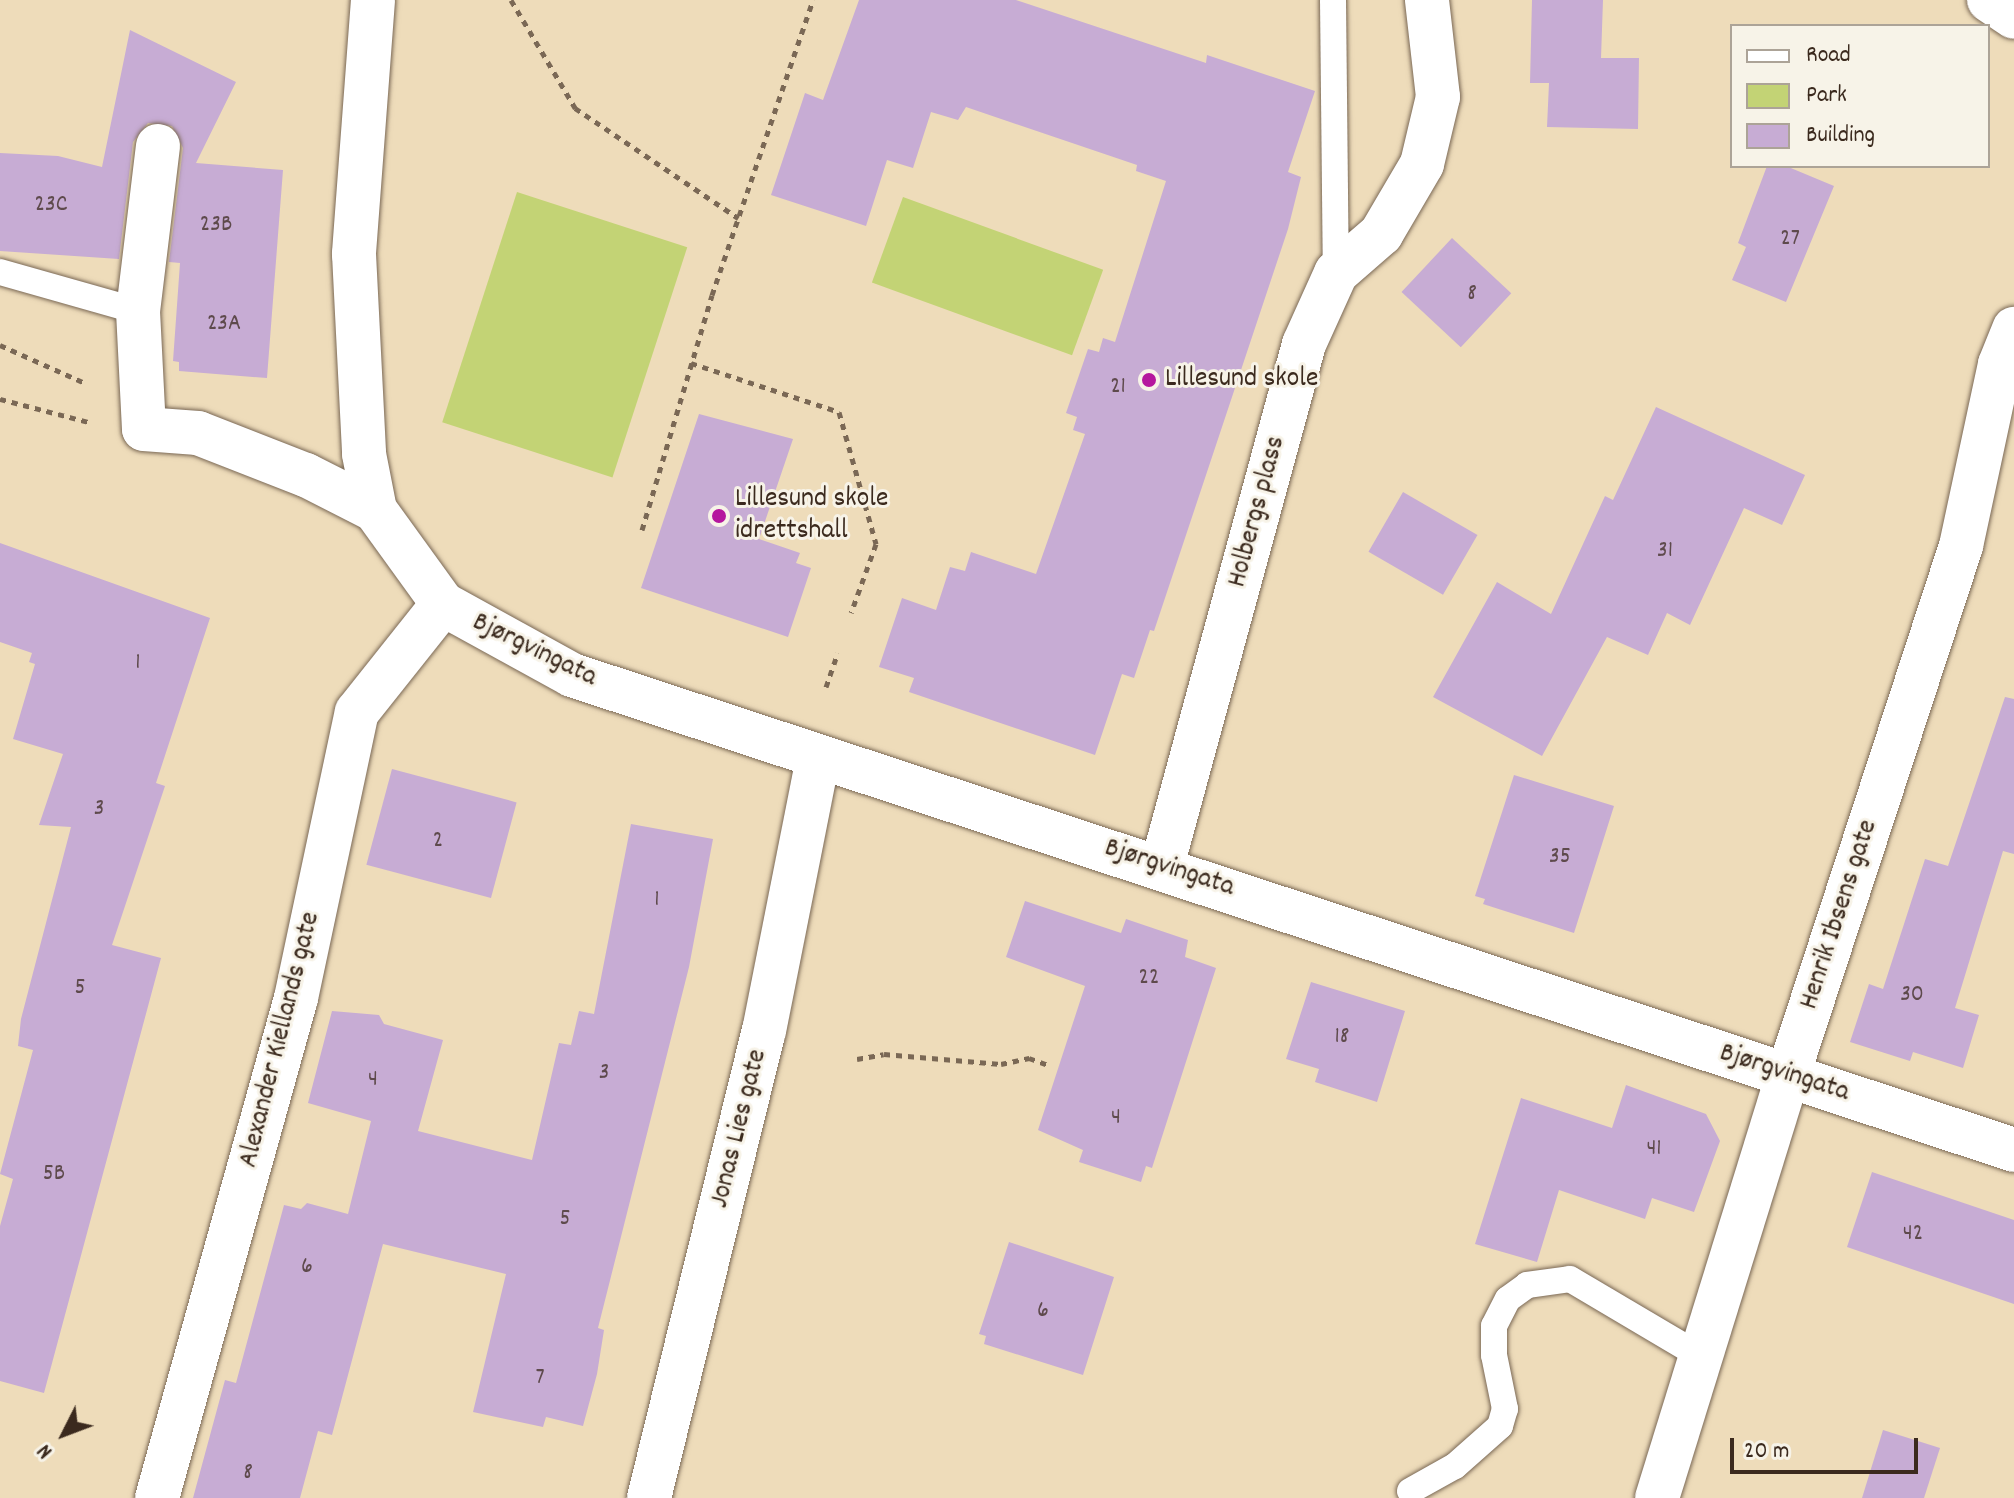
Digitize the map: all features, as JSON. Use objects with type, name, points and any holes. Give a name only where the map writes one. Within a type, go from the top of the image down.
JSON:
[{"type":"street","name":"Bjørgvingata","points":[[373,0],[354,254],[364,454],[375,510],[443,604],[572,675],[818,758],[1162,866],[2014,1150]]},
{"type":"street","name":"Holbergs plass","points":[[1162,866],[1304,344],[1336,273],[1381,234],[1422,164],[1438,97],[1427,0]]},
{"type":"street","points":[[1989,0],[2014,17]]},
{"type":"street","points":[[144,429],[138,311],[158,146]]},
{"type":"street","name":"Henrik Ibsens gate","points":[[1657,1498],[1788,1075],[1961,546],[2000,364],[2014,329]]},
{"type":"street","name":"Bjørgvingata","points":[[144,429],[198,433],[306,475],[375,510]]},
{"type":"street","name":"Alexander Kiellands gate","points":[[157,1498],[296,998],[357,712],[443,604]]},
{"type":"street","name":"Jonas Lies gate","points":[[649,1498],[764,1031],[818,758]]},
{"type":"lane","points":[[1333,0],[1336,273]]},
{"type":"lane","points":[[0,272],[138,311]]},
{"type":"lane","points":[[1410,1491],[1455,1466],[1500,1426],[1505,1409],[1494,1355],[1494,1326],[1508,1299],[1527,1285],[1570,1279],[1702,1357]]},
{"type":"path","points":[[511,0],[575,108],[738,218]]},
{"type":"path","points":[[642,530],[691,363],[813,0]]},
{"type":"path","points":[[0,345],[96,388]]},
{"type":"path","points":[[691,363],[839,412],[876,544],[851,613]]},
{"type":"path","points":[[0,399],[100,426],[144,429]]},
{"type":"path","points":[[826,687],[838,653]]},
{"type":"path","points":[[857,1059],[884,1054],[1001,1064],[1029,1058],[1051,1066]]},
{"type":"green space","points":[[517,192],[687,247],[612,477],[442,422]]},
{"type":"green space","points":[[903,197],[1103,270],[1072,355],[872,283]]},
{"type":"building","name":"Lillesund skole","points":[[859,0],[1016,0],[1206,63],[1207,55],[1315,91],[1288,172],[1301,177],[1288,229],[1154,631],[1150,630],[1134,678],[1122,674],[1095,755],[909,692],[914,678],[879,667],[902,598],[936,610],[950,567],[965,571],[971,552],[1036,574],[1085,434],[1073,430],[1077,417],[1066,413],[1088,349],[1099,352],[1103,338],[1115,342],[1166,181],[1136,171],[1137,165],[966,107],[958,120],[931,112],[913,168],[887,160],[866,226],[771,195],[805,93],[823,100]]},
{"type":"building","points":[[1532,0],[1603,0],[1601,58],[1639,58],[1638,129],[1547,127],[1549,83],[1530,83]]},
{"type":"building","points":[[130,30],[236,82],[196,163],[283,170],[267,378],[179,371],[179,362],[173,361],[180,263],[169,262],[183,148],[172,126],[148,123],[133,142],[119,259],[0,251],[0,153],[58,156],[102,167]]},
{"type":"building","points":[[1766,168],[1791,168],[1834,186],[1786,302],[1732,280],[1746,247],[1738,243]]},
{"type":"building","points":[[1452,238],[1511,293],[1461,347],[1402,292]]},
{"type":"building","points":[[1656,407],[1805,475],[1782,525],[1744,508],[1690,625],[1667,613],[1648,655],[1607,637],[1542,756],[1433,697],[1497,582],[1551,614],[1605,496],[1613,500]]},
{"type":"building","points":[[699,414],[793,439],[759,539],[800,553],[796,563],[811,568],[788,637],[641,588]]},
{"type":"building","points":[[1403,492],[1477,535],[1443,595],[1368,552]]},
{"type":"building","points":[[0,543],[210,618],[156,783],[165,786],[112,945],[161,958],[44,1393],[0,1381],[0,1226],[13,1179],[0,1174],[33,1050],[18,1046],[21,1019],[71,827],[39,825],[63,754],[13,739],[35,664],[29,662],[32,653],[0,642]]},
{"type":"building","points":[[2005,697],[2014,699],[2014,854],[2003,851],[1955,1008],[1979,1015],[1963,1068],[1913,1052],[1910,1061],[1850,1042],[1869,984],[1883,989],[1925,859],[1948,866]]},
{"type":"building","points":[[392,769],[517,802],[491,898],[366,865]]},
{"type":"building","points":[[1514,775],[1614,806],[1574,933],[1483,904],[1485,899],[1475,896]]},
{"type":"building","points":[[631,824],[713,839],[689,967],[598,1328],[604,1330],[597,1374],[583,1426],[546,1417],[543,1427],[473,1412],[506,1274],[383,1244],[332,1435],[318,1431],[300,1498],[193,1498],[225,1380],[236,1383],[284,1205],[301,1209],[307,1203],[348,1214],[371,1121],[308,1103],[332,1011],[379,1015],[384,1024],[443,1040],[418,1131],[532,1160],[559,1043],[571,1045],[579,1011],[594,1014]]},
{"type":"building","points":[[1025,901],[1121,933],[1126,919],[1188,940],[1185,957],[1216,968],[1152,1168],[1146,1166],[1141,1182],[1079,1162],[1083,1150],[1038,1130],[1085,986],[1006,957]]},
{"type":"building","points":[[1311,982],[1405,1011],[1377,1102],[1315,1082],[1319,1069],[1286,1059]]},
{"type":"building","points":[[1626,1085],[1706,1114],[1720,1141],[1694,1212],[1652,1198],[1645,1219],[1559,1190],[1537,1262],[1475,1244],[1521,1098],[1612,1128]]},
{"type":"building","points":[[1872,1172],[2014,1220],[2014,1304],[1847,1247]]},
{"type":"building","points":[[1009,1242],[1114,1277],[1083,1375],[984,1344],[986,1336],[979,1334]]},
{"type":"building","points":[[1883,1430],[1940,1448],[1924,1498],[1862,1498]]},
{"type":"place","name":"Lillesund skole","points":[[1149,380]]},
{"type":"place","name":"Lillesund skole idrettshall","points":[[719,516]]}]
